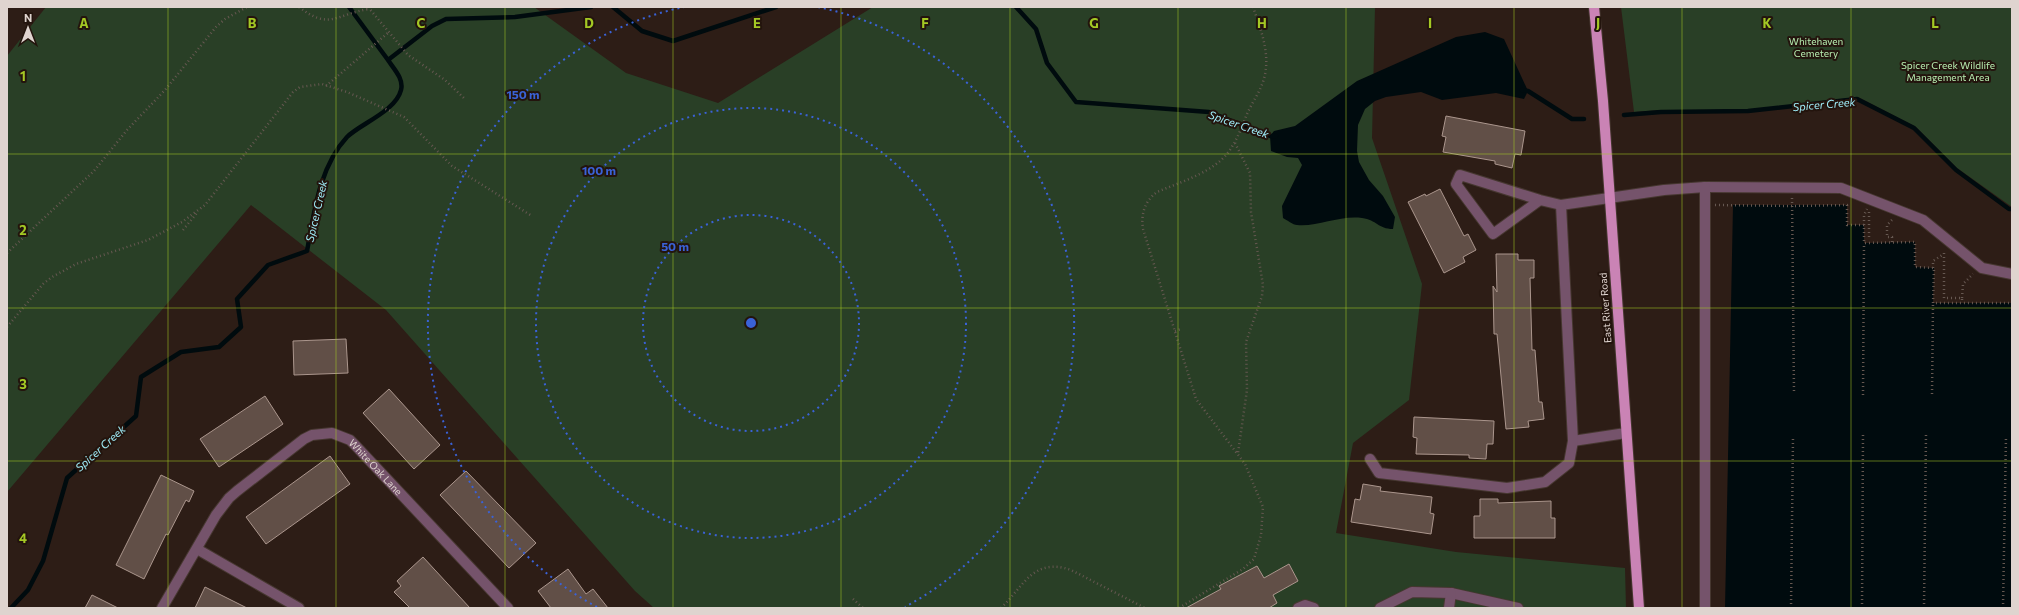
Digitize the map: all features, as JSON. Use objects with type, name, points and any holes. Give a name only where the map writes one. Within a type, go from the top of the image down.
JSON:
[{"type":"main road","name":"East River Road","points":[[1594,7],[1603,101],[1639,608]]},
{"type":"street","points":[[1540,200],[1493,234],[1456,184],[1460,175],[1561,205],[1609,197],[1705,187],[1841,188],[1923,220],[1980,266],[2006,274],[2012,274]]},
{"type":"street","points":[[1705,187],[1705,608]]},
{"type":"street","points":[[1370,459],[1379,473],[1507,488],[1545,482],[1569,463],[1572,441],[1561,205]]},
{"type":"street","name":"White Oak Lane","points":[[162,608],[216,515],[229,498],[304,439],[320,433],[332,433],[350,440],[508,608]]},
{"type":"street","points":[[1572,441],[1626,433]]},
{"type":"street","points":[[197,549],[299,608]]},
{"type":"street","points":[[1380,608],[1412,592],[1451,593],[1518,608]]},
{"type":"street","points":[[1450,608],[1451,593]]},
{"type":"street","points":[[1298,608],[1305,605],[1314,608]]},
{"type":"path","points":[[7,253],[94,171],[128,130],[165,90],[216,27],[225,19],[247,7]]},
{"type":"path","points":[[299,7],[309,15],[325,21],[369,8],[408,55],[444,80],[464,98]]},
{"type":"path","points":[[1179,608],[1243,569],[1254,559],[1261,535],[1263,507],[1251,477],[1238,453],[1196,399],[1143,229],[1144,207],[1157,192],[1206,171],[1221,161],[1235,143],[1250,106],[1261,88],[1266,66],[1264,41],[1253,7]]},
{"type":"path","points":[[326,86],[389,32]]},
{"type":"path","points":[[184,230],[293,92],[300,87],[310,84],[326,86],[404,118],[452,166],[532,216]]},
{"type":"path","points":[[1235,143],[1250,173],[1251,212],[1263,285],[1262,296],[1246,342],[1247,390],[1238,453]]},
{"type":"path","points":[[1705,204],[1792,206],[1847,205],[1847,225],[1864,225],[1863,394]]},
{"type":"path","points":[[1792,206],[1794,392]]},
{"type":"path","points":[[1868,207],[1869,238]]},
{"type":"path","points":[[1892,242],[1892,237],[1887,237],[1888,225],[1900,210]]},
{"type":"path","points":[[7,326],[43,284],[62,270],[148,240],[198,212]]},
{"type":"path","points":[[1944,237],[1944,298],[1962,298]]},
{"type":"path","points":[[1864,243],[1915,242],[1915,267],[1933,268]]},
{"type":"path","points":[[1932,394],[1933,261],[1944,254]]},
{"type":"path","points":[[1962,303],[1963,284],[1980,266]]},
{"type":"path","points":[[1933,303],[2012,303]]},
{"type":"path","points":[[1175,331],[1180,329]]},
{"type":"path","points":[[1924,608],[1926,434]]},
{"type":"path","points":[[1862,608],[1863,435]]},
{"type":"path","points":[[2003,608],[2006,436]]},
{"type":"path","points":[[1792,608],[1793,437]]},
{"type":"path","points":[[1001,608],[1032,573],[1050,566],[1061,566],[1071,570],[1145,608]]},
{"type":"path","points":[[853,599],[863,608]]},
{"type":"green space","points":[[46,7],[534,7],[626,73],[718,103],[873,7],[1375,7],[1372,138],[1422,284],[1409,400],[1353,443],[1336,533],[1456,552],[1625,568],[1626,608],[654,608],[635,591],[386,310],[251,205],[7,492],[7,56]]},
{"type":"green space","name":"Spicer Creek Wildlife Management Area","points":[[1621,7],[2012,7],[2012,207],[1957,168],[1916,127],[1858,97],[1749,110],[1661,110],[1634,112]]},
{"type":"shaded area","points":[[1485,32],[1504,39],[1528,91],[1524,99],[1496,93],[1442,100],[1421,92],[1386,97],[1375,101],[1365,109],[1358,125],[1357,151],[1359,162],[1369,180],[1383,196],[1395,217],[1393,229],[1384,228],[1362,218],[1346,218],[1313,224],[1295,225],[1283,218],[1282,206],[1302,165],[1298,158],[1287,157],[1271,151],[1270,136],[1274,131],[1295,126],[1357,81],[1456,37]]},
{"type":"shaded area","points":[[1733,205],[1847,205],[1847,225],[1864,225],[1864,243],[1915,242],[1915,267],[1934,268],[1933,303],[2012,303],[2012,608],[1725,608]]},
{"type":"building","points":[[1446,116],[1525,131],[1521,155],[1515,154],[1512,168],[1495,164],[1495,161],[1443,152],[1446,137],[1442,136]]},
{"type":"building","points":[[1440,189],[1464,236],[1468,234],[1476,250],[1463,257],[1465,262],[1444,273],[1408,202],[1425,194],[1426,196]]},
{"type":"building","points":[[1496,254],[1518,254],[1518,260],[1534,260],[1534,278],[1530,278],[1532,350],[1535,350],[1539,402],[1542,402],[1544,419],[1528,421],[1529,427],[1506,429],[1497,334],[1494,334],[1493,286],[1497,292]]},
{"type":"building","points":[[346,339],[348,373],[294,375],[293,341]]},
{"type":"building","points":[[389,389],[440,445],[414,469],[363,413]]},
{"type":"building","points":[[265,396],[283,424],[219,467],[200,439]]},
{"type":"building","points":[[1414,417],[1494,421],[1493,444],[1487,444],[1486,459],[1469,458],[1469,455],[1416,454],[1417,438],[1413,437]]},
{"type":"building","points":[[330,456],[350,484],[266,544],[246,517]]},
{"type":"building","points":[[466,471],[536,543],[509,568],[440,495]]},
{"type":"building","points":[[161,475],[194,491],[189,502],[186,500],[168,535],[166,534],[144,579],[116,565]]},
{"type":"building","points":[[1363,484],[1381,487],[1380,491],[1432,497],[1430,513],[1434,514],[1431,534],[1351,522],[1355,499],[1360,500]]},
{"type":"building","points":[[1480,499],[1498,499],[1498,503],[1551,501],[1551,518],[1555,518],[1555,538],[1474,538],[1474,516],[1480,516]]},
{"type":"building","points":[[423,557],[470,608],[410,608],[394,592],[401,586],[397,581]]},
{"type":"building","points":[[1289,564],[1298,581],[1273,595],[1277,603],[1269,608],[1186,608],[1221,589],[1219,586],[1257,566],[1264,578]]},
{"type":"building","points":[[568,569],[586,594],[593,589],[608,608],[551,608],[538,591]]},
{"type":"building","points":[[205,587],[247,608],[195,608]]},
{"type":"building","points":[[92,595],[118,608],[85,608]]},
{"type":"waterway","points":[[349,7],[388,60]]},
{"type":"waterway","name":"Spicer Creek","points":[[11,608],[28,590],[43,561],[67,478],[136,416],[141,377],[181,352],[219,347],[241,327],[237,299],[268,265],[307,251],[319,191],[330,162],[347,137],[385,111],[398,98],[402,86],[400,78],[388,60],[432,26],[446,19],[515,17],[591,7]]},
{"type":"waterway","name":"Spicer Creek","points":[[613,7],[642,31],[673,41],[776,7]]},
{"type":"waterway","name":"Spicer Creek","points":[[1016,7],[1036,29],[1047,63],[1076,102],[1209,112],[1270,136],[1276,136]]},
{"type":"waterway","name":"Spicer Creek","points":[[1522,90],[1528,91],[1572,119],[1584,119]]},
{"type":"waterway","name":"Spicer Creek","points":[[1624,115],[1661,112],[1748,111],[1857,99],[1914,128],[1956,170],[2009,209],[2012,209]]},
{"type":"park label","name":"Whitehaven Cemetery","points":[[1816,46]]}]
